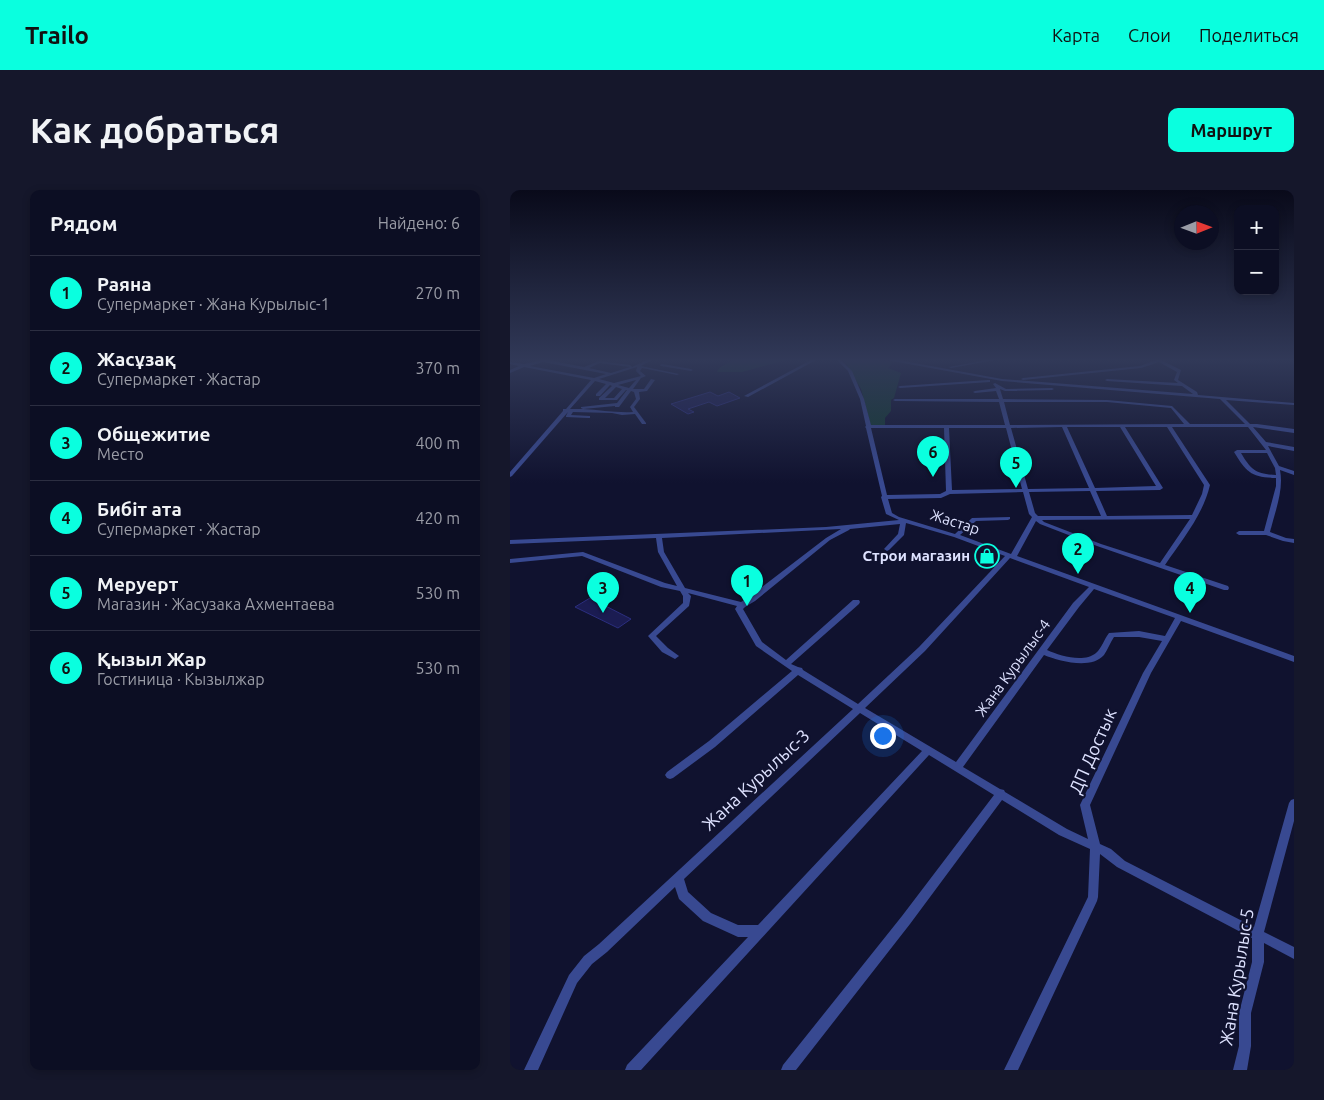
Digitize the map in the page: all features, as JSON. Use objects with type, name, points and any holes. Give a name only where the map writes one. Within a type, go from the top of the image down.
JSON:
[{"type":"street","points":[[510,475],[577,401]]},
{"type":"street","points":[[569,411],[605,404],[618,405],[621,401]]},
{"type":"street","points":[[636,401],[632,407],[644,423]]},
{"type":"street","points":[[862,401],[889,514],[877,524]]},
{"type":"street","points":[[1000,401],[1034,518]]},
{"type":"street","points":[[1117,401],[1166,406],[1175,409],[1188,425]]},
{"type":"street","points":[[1224,401],[1251,425],[1278,467],[1278,493],[1267,532]]},
{"type":"street","points":[[1258,401],[1294,404]]},
{"type":"street","points":[[569,411],[568,416],[636,413]]},
{"type":"street","points":[[587,424],[595,414]]},
{"type":"street","points":[[1161,566],[1193,517],[1207,490],[1207,484],[1168,425]]},
{"type":"street","points":[[867,427],[1251,425],[1294,432]]},
{"type":"street","points":[[1064,426],[1105,517]]},
{"type":"street","points":[[884,497],[941,496],[950,492],[1153,490],[1160,488],[1122,426]]},
{"type":"street","points":[[946,427],[950,492]]},
{"type":"street","points":[[1262,442],[1294,448]]},
{"type":"street","points":[[1268,451],[1238,452],[1250,472],[1259,476],[1279,477]]},
{"type":"street","points":[[1278,467],[1294,473]]},
{"type":"street","name":"Жастар","points":[[889,514],[903,521],[956,536],[1012,556],[1294,659]]},
{"type":"street","points":[[1034,518],[1193,517]]},
{"type":"street","points":[[956,536],[974,518],[1008,518]]},
{"type":"street","points":[[1034,518],[1099,545],[1226,588]]},
{"type":"street","name":"Жана Курылыс-3","points":[[531,1070],[573,979],[581,968],[922,649],[1012,556],[1034,518]]},
{"type":"street","points":[[510,542],[851,527],[903,521],[902,535],[887,549]]},
{"type":"street","points":[[851,527],[828,539],[752,600],[742,605],[739,609],[740,613],[752,629],[759,644],[786,664],[799,670],[1063,832],[1095,845],[1121,864],[1294,953]]},
{"type":"street","points":[[1239,533],[1267,532],[1285,540],[1294,541]]},
{"type":"street","points":[[659,536],[661,552],[687,596],[686,604],[652,636],[665,650],[675,656]]},
{"type":"street","points":[[510,561],[583,554],[663,585],[742,605]]},
{"type":"street","name":"Жана Курылыс-4","points":[[957,768],[1092,586]]},
{"type":"street","points":[[786,664],[856,602]]},
{"type":"street","name":"ДП Достык","points":[[1011,1070],[1093,897],[1095,845],[1085,805],[1147,673],[1179,618]]},
{"type":"street","points":[[1043,651],[1064,660],[1094,658],[1100,654],[1112,635],[1139,634],[1167,639]]},
{"type":"street","points":[[670,775],[712,744],[799,670]]},
{"type":"street","points":[[632,1070],[928,750]]},
{"type":"street","points":[[788,1070],[906,920],[1000,793]]},
{"type":"street","name":"Жана Курылыс-5","points":[[1240,1070],[1245,1046],[1246,1013],[1258,962],[1258,934],[1294,804]]},
{"type":"street","points":[[678,877],[683,896],[707,917],[738,930],[760,931]]},
{"type":"green space","points":[[864,401],[891,401],[891,411],[885,418],[885,425],[871,426]]},
{"type":"building","points":[[681,401],[731,401],[717,406],[709,402],[688,409],[694,412],[688,414],[671,404]]},
{"type":"building","points":[[590,598],[631,619],[618,628],[575,607]]},
{"type":"place","name":"Қызыл Жар","points":[[933,477]]},
{"type":"place","name":"Меруерт","points":[[1016,488]]},
{"type":"place","name":"Строи магазин","points":[[987,556]]},
{"type":"place","name":"Жасұзақ","points":[[1078,574]]},
{"type":"place","name":"Раяна","points":[[747,606]]},
{"type":"place","name":"Общежитие","points":[[603,613]]},
{"type":"place","name":"Бибіт ата","points":[[1190,613]]}]
